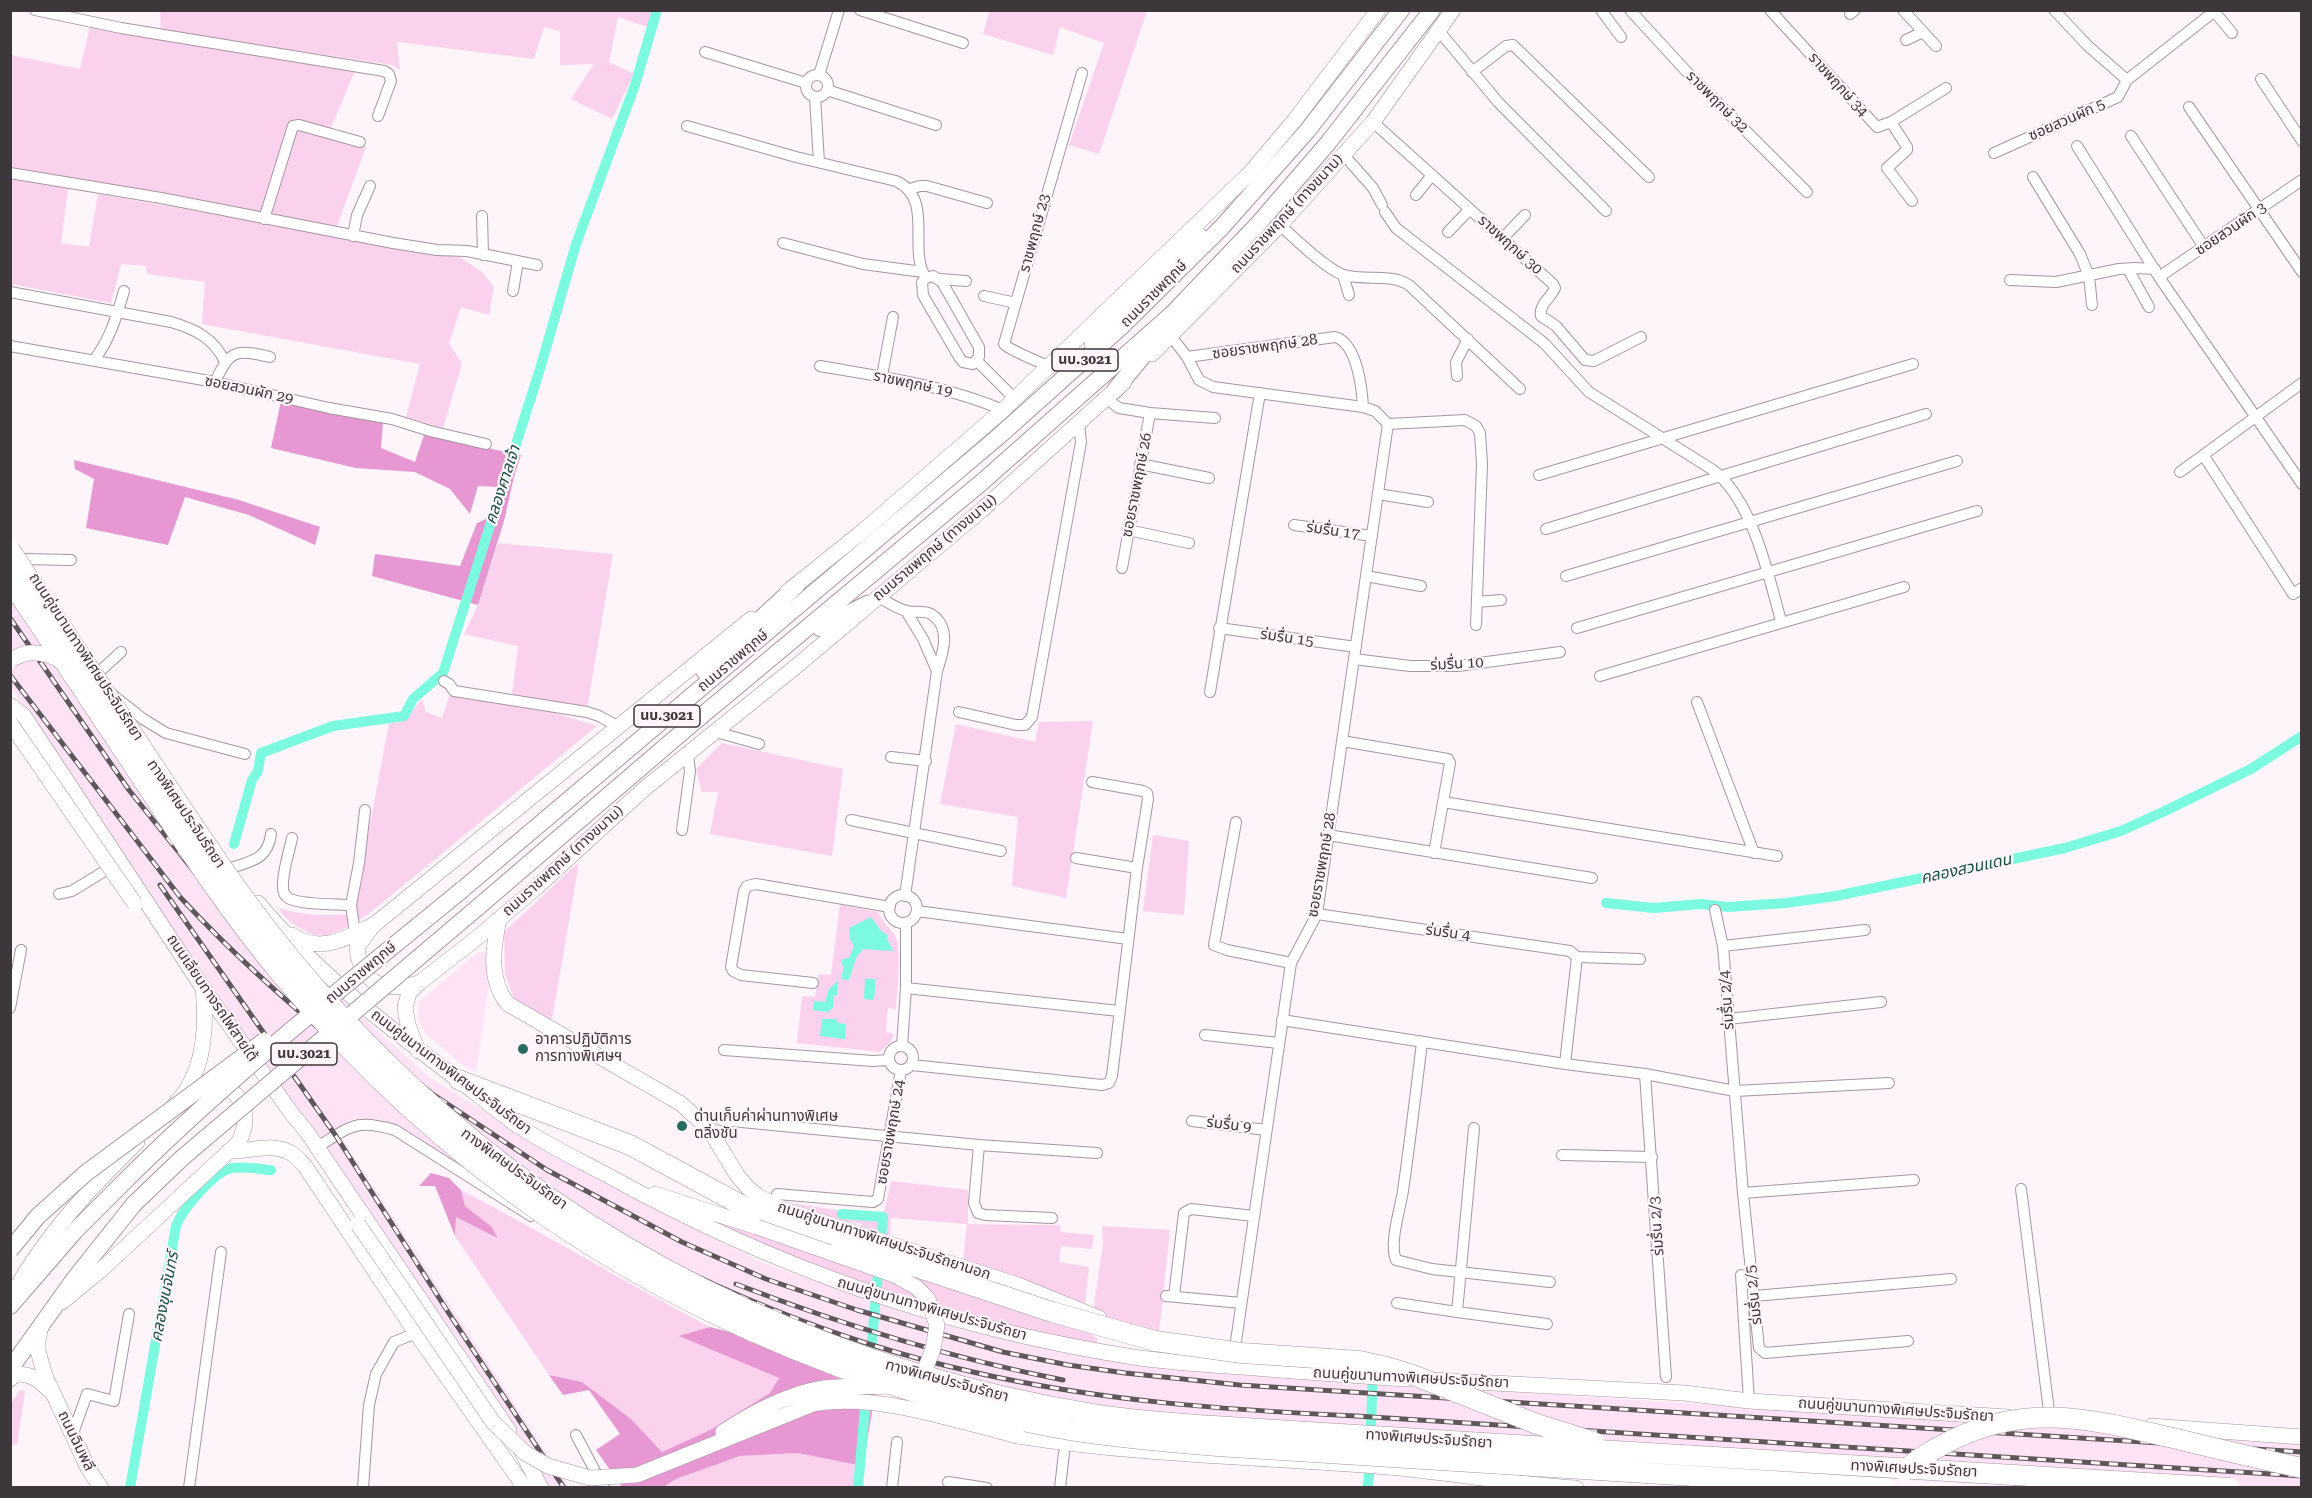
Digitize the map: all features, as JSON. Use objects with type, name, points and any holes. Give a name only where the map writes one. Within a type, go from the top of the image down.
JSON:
[{"type":"highway","name":"ทางพิเศษประจิมรัถยา","points":[[16,555],[243,897],[320,992],[390,1065],[486,1151],[591,1224],[723,1299],[821,1342],[948,1383],[1017,1400],[1097,1415],[1177,1423],[1652,1454],[2230,1488]]},
{"type":"highway","name":"ทางพิเศษประจิมรัถยา","points":[[10,581],[185,844],[244,928],[279,972],[340,1041],[448,1142],[551,1221],[646,1279],[712,1314],[821,1360],[909,1390],[992,1414],[1069,1430],[1144,1440],[1217,1446],[1886,1488]]},
{"type":"highway","points":[[459,1080],[630,1145],[745,1207],[850,1238],[1104,1328],[1155,1341],[1196,1348],[1360,1361],[1387,1367],[1563,1433],[1652,1454]]},
{"type":"highway","points":[[1886,1488],[1913,1462],[1965,1434],[1996,1424],[2043,1417],[2097,1420],[2301,1468]]},
{"type":"main road","name":"นบ.3021","points":[[797,585],[1003,410],[1261,168],[1294,120],[1378,10]]},
{"type":"main road","points":[[1078,367],[1090,346],[1214,222],[1391,10]]},
{"type":"main road","name":"ถนนราชพฤกษ์","points":[[10,1306],[69,1238],[165,1141],[212,1098],[463,889],[1078,367],[1230,218],[1308,130],[1401,10]]},
{"type":"main road","name":"ถนนราชพฤกษ์","points":[[10,1369],[46,1317],[134,1204],[182,1158],[687,728],[1048,425],[1205,286],[1328,143],[1432,10]]},
{"type":"main road","points":[[1111,395],[1132,367],[1169,333],[1205,286],[1317,170],[1405,61],[1441,10]]},
{"type":"main road","name":"ถนนราชพฤกษ์ (ทางขนาน)","points":[[1169,333],[1280,225],[1373,122],[1453,10]]},
{"type":"main road","name":"ถนนราชพฤกษ์ (ทางขนาน)","points":[[418,1051],[408,1025],[405,1007],[409,993],[420,982],[499,920],[618,812],[984,508],[1111,395]]},
{"type":"main road","name":"ถนนคู่ขนานทางพิเศษประจิมรัถยา","points":[[10,543],[162,772],[231,868],[275,922],[348,993],[418,1051],[520,1127],[632,1189],[755,1250],[847,1286],[902,1304],[1024,1337],[1135,1357],[1187,1363],[1360,1376],[1694,1394],[1749,1401],[2301,1437]]},
{"type":"main road","points":[[607,766],[633,738],[797,585]]},
{"type":"main road","points":[[275,922],[300,940],[310,943],[343,941],[375,924],[724,639],[797,585]]},
{"type":"main road","points":[[785,647],[872,600]]},
{"type":"main road","points":[[10,661],[19,655],[37,653],[49,655],[66,664],[94,694],[223,878],[252,895]]},
{"type":"main road","name":"ถนนเลียบทางรถไฟสายใต้","points":[[10,705],[24,716],[200,983],[317,1147],[509,1431],[504,1447]]},
{"type":"main road","points":[[10,723],[135,904],[164,943],[200,983],[206,1027],[194,1074],[184,1095],[103,1176],[24,1270],[10,1274]]},
{"type":"main road","name":"ถนนคู่ขนานทางพิเศษประจิมรัถยานอก","points":[[499,920],[493,952],[494,966],[499,990],[508,1004],[680,1103],[716,1137],[737,1175],[758,1196],[850,1238],[892,1245],[1018,1285],[1087,1312],[1163,1348],[1187,1363]]},
{"type":"main road","points":[[375,924],[357,947],[360,966],[367,975],[387,987],[396,988],[420,982]]},
{"type":"main road","points":[[10,1250],[38,1216],[86,1173],[262,1043],[335,995]]},
{"type":"main road","name":"ถนนราชพฤกษ์","points":[[46,1317],[102,1269],[238,1143],[244,1133],[246,1121],[239,1099],[230,1090],[208,1083],[198,1085],[184,1095]]},
{"type":"main road","points":[[292,1114],[302,1137],[338,1194],[493,1422],[525,1453],[548,1466],[571,1474],[590,1478],[637,1475],[813,1404],[835,1400],[856,1400],[1018,1436],[1103,1448],[1395,1467],[1576,1488]]},
{"type":"main road","points":[[229,1151],[241,1152],[266,1147],[300,1155],[338,1194]]},
{"type":"main road","name":"ถนนเลียบทางรถไฟสายใต้","points":[[294,1155],[314,1177],[416,1333],[504,1447],[525,1488]]},
{"type":"main road","points":[[632,1189],[662,1196],[757,1227],[905,1279],[927,1299],[937,1325],[937,1336],[922,1377],[908,1383],[888,1386],[831,1388],[802,1393],[736,1423],[699,1449]]},
{"type":"main road","points":[[10,1297],[38,1254]]},
{"type":"main road","name":"ถนนฉิมพลี","points":[[46,1317],[38,1340],[38,1352],[53,1395],[100,1488]]},
{"type":"main road","name":"ถนนฉิมพลี","points":[[10,1379],[16,1374],[29,1374],[38,1378],[53,1395]]},
{"type":"main road","name":"ถนนเลียบทางรถไฟสายใต้","points":[[504,1447],[512,1439],[518,1443],[542,1488]]},
{"type":"street","points":[[35,10],[121,28],[384,71],[389,74],[391,81],[378,116]]},
{"type":"street","points":[[819,75],[839,10]]},
{"type":"street","points":[[860,10],[963,43]]},
{"type":"street","points":[[1601,10],[1621,37]]},
{"type":"street","name":"ราชพฤกษ์ 32","points":[[1630,10],[1686,71],[1807,192]]},
{"type":"street","name":"ราชพฤกษ์ 34","points":[[1770,10],[1874,125],[1881,126],[1891,122]]},
{"type":"street","points":[[1903,10],[1936,46]]},
{"type":"street","points":[[2054,10],[2088,46],[2127,80]]},
{"type":"street","points":[[2215,11],[2232,33]]},
{"type":"street","name":"ซอยสวนผัก 5","points":[[1994,153],[2118,98],[2127,80],[2215,11]]},
{"type":"street","points":[[1439,31],[1498,102],[1606,211]]},
{"type":"street","points":[[1906,40],[1923,32]]},
{"type":"street","points":[[1472,72],[1506,46],[1513,45],[1649,177]]},
{"type":"street","points":[[705,52],[806,83]]},
{"type":"street","name":"ราชพฤกษ์ 23","points":[[1049,367],[1004,345],[1082,73]]},
{"type":"street","points":[[819,75],[827,81],[827,90],[815,97],[809,93],[806,83],[811,76],[819,75]]},
{"type":"street","points":[[2262,79],[2301,141]]},
{"type":"street","points":[[1912,201],[1887,168],[1907,150],[1891,122],[1946,88]]},
{"type":"street","points":[[827,90],[936,125]]},
{"type":"street","points":[[815,97],[819,162]]},
{"type":"street","points":[[2189,107],[2301,272]]},
{"type":"street","name":"ราชพฤกษ์ 30","points":[[1373,122],[1552,284],[1555,288],[1554,292],[1542,306],[1541,316],[1556,326],[1585,360],[1594,361],[1641,337]]},
{"type":"street","points":[[264,219],[293,126],[299,125],[360,142]]},
{"type":"street","points":[[687,126],[896,181],[910,189],[917,209],[925,275],[921,286],[923,295],[959,357],[968,364],[977,362]]},
{"type":"street","points":[[2131,136],[2204,247]]},
{"type":"street","points":[[2077,146],[2157,273],[2301,484]]},
{"type":"street","points":[[1343,154],[1373,188],[1396,228],[1544,343],[1589,392],[1722,476],[1730,485],[1750,523],[1781,621]]},
{"type":"street","points":[[10,173],[161,198],[353,236],[437,250],[460,250],[537,265]]},
{"type":"street","points":[[1416,195],[1432,175]]},
{"type":"street","points":[[2033,177],[2080,254],[2089,276],[2092,305]]},
{"type":"street","name":"ซอยสวนผัก 3","points":[[2157,273],[2204,247],[2301,180]]},
{"type":"street","points":[[353,236],[357,215],[370,186]]},
{"type":"street","points":[[910,189],[927,186],[987,203]]},
{"type":"street","points":[[1448,232],[1470,209]]},
{"type":"street","points":[[1502,238],[1525,215]]},
{"type":"street","points":[[482,216],[483,255]]},
{"type":"street","points":[[1280,225],[1319,259],[1343,275],[1401,280],[1424,297],[1520,389]]},
{"type":"street","points":[[783,243],[863,264],[940,279],[966,281]]},
{"type":"street","points":[[513,291],[518,261]]},
{"type":"street","points":[[2010,280],[2056,282],[2128,268],[2157,273]]},
{"type":"street","points":[[2128,268],[2149,307]]},
{"type":"street","points":[[1343,275],[1349,295]]},
{"type":"street","points":[[940,279],[979,347],[977,362]]},
{"type":"street","points":[[94,360],[101,351],[118,312],[124,291]]},
{"type":"street","points":[[10,292],[171,322],[190,328],[205,335],[225,362]]},
{"type":"street","points":[[984,296],[1016,303]]},
{"type":"street","points":[[882,376],[893,317]]},
{"type":"street","name":"ซอยราชพฤกษ์ 28","points":[[1169,333],[1187,357],[1195,375],[1206,384],[1363,407],[1375,411],[1389,424],[1317,914],[1291,963],[1232,1367]]},
{"type":"street","name":"ซอยราชพฤกษ์ 28","points":[[1187,357],[1335,337],[1341,339],[1351,351],[1362,390],[1363,407]]},
{"type":"street","points":[[1457,376],[1456,362],[1468,339]]},
{"type":"street","name":"ซอยสวนผัก 29","points":[[10,346],[215,382],[329,408],[385,418],[486,444]]},
{"type":"street","points":[[215,382],[231,354],[239,352],[270,357]]},
{"type":"street","points":[[977,362],[1015,399]]},
{"type":"street","points":[[1539,475],[1913,364]]},
{"type":"street","name":"ราชพฤกษ์ 19","points":[[820,366],[882,376],[968,396],[1003,410]]},
{"type":"street","points":[[2180,472],[2301,383]]},
{"type":"street","points":[[1210,692],[1260,393]]},
{"type":"street","name":"ซอยราชพฤกษ์ 26","points":[[1111,395],[1119,408],[1150,413],[1122,568]]},
{"type":"street","points":[[1150,413],[1215,418]]},
{"type":"street","points":[[1546,529],[1926,414]]},
{"type":"street","points":[[1389,424],[1465,420],[1476,426],[1480,434],[1482,464],[1476,625]]},
{"type":"street","points":[[958,712],[1016,725],[1029,723],[1032,717],[1081,442],[1079,424]]},
{"type":"street","points":[[2204,456],[2293,594],[2301,588]]},
{"type":"street","points":[[1566,576],[1957,461]]},
{"type":"street","points":[[1140,464],[1209,478]]},
{"type":"street","points":[[1378,494],[1428,502]]},
{"type":"street","points":[[1577,628],[1977,511]]},
{"type":"street","name":"ร่มรื่น 17","points":[[1294,525],[1372,536]]},
{"type":"street","points":[[1128,530],[1189,543]]},
{"type":"street","points":[[16,555],[71,561]]},
{"type":"street","points":[[1366,576],[1421,586]]},
{"type":"street","points":[[1600,676],[1781,621],[1904,587]]},
{"type":"street","points":[[872,600],[906,611],[930,614],[938,621],[945,636],[937,671],[905,896]]},
{"type":"street","points":[[1477,602],[1501,600]]},
{"type":"street","points":[[906,611],[923,639],[937,671]]},
{"type":"street","name":"ร่มรื่น 15","points":[[1219,628],[1356,647]]},
{"type":"street","points":[[98,673],[121,652]]},
{"type":"street","name":"ร่มรื่น 10","points":[[1354,659],[1410,666],[1458,666],[1560,652]]},
{"type":"street","points":[[444,681],[454,691],[587,712],[619,727]]},
{"type":"street","points":[[111,694],[143,719],[166,733],[245,754]]},
{"type":"street","points":[[1697,702],[1754,853]]},
{"type":"street","points":[[716,732],[759,744]]},
{"type":"street","points":[[1342,741],[1448,759],[1450,763],[1434,853]]},
{"type":"street","points":[[682,830],[690,771],[688,755]]},
{"type":"street","points":[[891,757],[926,761]]},
{"type":"street","points":[[912,1065],[1068,1082],[1102,1085],[1109,1083],[1112,1076],[1137,868],[1148,799],[1147,794],[1143,791],[1092,782]]},
{"type":"street","points":[[1443,802],[1777,856]]},
{"type":"street","points":[[355,934],[351,905],[365,810]]},
{"type":"street","points":[[850,820],[1001,851]]},
{"type":"street","points":[[1236,822],[1214,945],[1227,950],[1291,963]]},
{"type":"street","points":[[231,868],[264,855],[272,834]]},
{"type":"street","points":[[1328,835],[1592,879]]},
{"type":"street","points":[[292,838],[282,890],[285,896],[300,901],[351,905]]},
{"type":"street","points":[[1076,858],[1137,868]]},
{"type":"street","points":[[58,894],[72,891],[119,862]]},
{"type":"street","points":[[813,983],[741,975],[733,971],[731,967],[744,891],[747,886],[756,884],[890,907]]},
{"type":"street","points":[[905,896],[915,903],[917,911],[914,918],[906,923],[896,921],[892,917],[890,907],[893,900],[905,896]]},
{"type":"street","name":"ร่มรื่น 2/4","points":[[1715,910],[1723,946],[1735,1091]]},
{"type":"street","points":[[917,911],[1128,939]]},
{"type":"street","name":"ร่มรื่น 4","points":[[1317,914],[1570,951],[1577,957],[1640,959]]},
{"type":"street","points":[[902,1046],[906,988],[906,923]]},
{"type":"street","points":[[1723,946],[1865,930]]},
{"type":"street","points":[[10,1008],[21,950]]},
{"type":"street","points":[[1564,1064],[1577,957]]},
{"type":"street","points":[[906,988],[1119,1011]]},
{"type":"street","points":[[1728,1019],[1881,1002]]},
{"type":"street","points":[[1282,1020],[1360,1030],[1564,1064],[1645,1074],[1735,1091],[1889,1083]]},
{"type":"street","points":[[1205,1035],[1279,1043]]},
{"type":"street","points":[[1422,1042],[1395,1232],[1394,1255],[1401,1263],[1550,1282]]},
{"type":"street","name":"ซอยราชพฤกษ์ 24","points":[[902,1046],[913,1055],[912,1065],[902,1070],[894,1068],[889,1060],[892,1050],[902,1046]]},
{"type":"street","points":[[724,1050],[873,1061],[889,1060]]},
{"type":"street","name":"ซอยราชพฤกษ์ 24","points":[[777,1194],[876,1201],[880,1196],[902,1070]]},
{"type":"street","name":"ร่มรื่น 2/3","points":[[1645,1074],[1666,1377]]},
{"type":"street","name":"ร่มรื่น 2/5","points":[[1735,1091],[1759,1348],[1765,1353],[1908,1341]]},
{"type":"street","points":[[721,1120],[1097,1154]]},
{"type":"street","name":"ร่มรื่น 9","points":[[1192,1121],[1266,1130]]},
{"type":"street","points":[[317,1147],[349,1127],[358,1125],[369,1123],[395,1130],[616,1269],[666,1297],[812,1365]]},
{"type":"street","points":[[1457,1312],[1474,1128]]},
{"type":"street","points":[[980,1145],[974,1203],[978,1213],[1052,1218]]},
{"type":"street","points":[[1562,1155],[1652,1157]]},
{"type":"street","points":[[1743,1193],[1914,1180]]},
{"type":"street","points":[[2021,1189],[2050,1419]]},
{"type":"street","points":[[1241,1303],[1170,1296],[1184,1213],[1191,1209],[1254,1216]]},
{"type":"street","points":[[189,1488],[221,1252]]},
{"type":"street","points":[[1741,1275],[1749,1401]]},
{"type":"street","points":[[1754,1296],[1951,1279]]},
{"type":"street","points":[[1397,1303],[1547,1324]]},
{"type":"street","points":[[73,1433],[87,1395],[91,1394],[114,1401],[129,1314]]},
{"type":"street","points":[[363,1488],[369,1405],[376,1374],[394,1342],[416,1333]]},
{"type":"street","points":[[576,1435],[604,1488]]},
{"type":"street","points":[[892,1488],[897,1442]]},
{"type":"street","points":[[1060,1488],[1064,1452]]},
{"type":"street","points":[[948,1482],[987,1488]]},
{"type":"shaded area","points":[[990,10],[1147,11],[1099,154],[1069,145],[1104,43],[1060,27],[1053,55],[983,34]]},
{"type":"shaded area","points":[[160,11],[652,11],[647,27],[618,17],[609,62],[634,74],[612,119],[571,99],[594,64],[560,65],[560,31],[544,27],[534,59],[397,42],[400,70],[392,65],[161,30]]},
{"type":"shaded area","points":[[90,26],[355,71],[327,137],[366,147],[336,229],[11,169],[10,55],[80,69]]},
{"type":"shaded area","points":[[10,176],[68,189],[61,243],[89,247],[98,194],[460,257],[483,273],[494,287],[489,315],[461,307],[449,343],[462,364],[443,428],[406,417],[420,364],[202,324],[205,282],[147,274],[146,266],[121,264],[111,303],[11,284]]},
{"type":"shaded area","points":[[281,401],[383,422],[381,448],[415,462],[424,435],[521,455],[504,521],[478,605],[372,576],[375,554],[460,566],[477,523],[488,518],[497,487],[478,486],[470,514],[450,489],[415,472],[356,468],[271,448]]},
{"type":"shaded area","points":[[74,460],[239,500],[320,527],[315,545],[249,515],[185,497],[168,545],[86,528],[94,479],[75,469]]},
{"type":"shaded area","points":[[498,543],[613,554],[587,709],[512,695],[518,646],[464,634],[478,605]]},
{"type":"shaded area","points":[[10,590],[312,972],[429,1077],[584,1173],[761,1262],[889,1307],[963,1330],[1123,1361],[1213,1372],[2301,1442],[2301,1487],[2025,1487],[1258,1441],[1087,1426],[900,1377],[633,1274],[400,1128],[379,1119],[351,1119],[336,1130],[569,1487],[549,1487],[374,1221],[210,984],[11,687]]},
{"type":"shaded area","points":[[450,694],[532,706],[597,726],[366,916],[341,930],[326,935],[310,933],[293,924],[279,908],[315,915],[353,914],[389,723],[403,722],[422,699],[426,712],[442,718]]},
{"type":"shaded area","points":[[1093,721],[1066,898],[1012,886],[1018,817],[940,804],[956,724],[1035,742],[1039,722]]},
{"type":"shaded area","points":[[722,743],[843,769],[832,856],[710,834],[718,792],[702,792],[696,769]]},
{"type":"shaded area","points":[[1153,835],[1189,841],[1184,915],[1143,911]]},
{"type":"shaded area","points":[[579,862],[552,1020],[515,1000],[505,975],[504,932]]},
{"type":"shaded area","points":[[840,905],[878,912],[897,940],[899,964],[896,1009],[888,1008],[886,1032],[894,1034],[892,1040],[880,1052],[797,1043],[802,996],[815,997],[819,974],[831,975]]},
{"type":"shaded area","points":[[871,917],[882,932],[888,935],[887,939],[893,951],[863,949],[856,958],[849,980],[841,979],[844,967],[841,963],[843,959],[849,958],[854,946],[850,939],[849,928]]},
{"type":"shaded area","points":[[478,952],[490,952],[491,970],[476,1071],[465,1067],[425,1033],[418,1018],[419,1002]]},
{"type":"shaded area","points":[[865,979],[876,979],[874,1000],[864,999]]},
{"type":"shaded area","points":[[838,981],[833,1008],[828,1012],[813,1010],[814,1001],[825,1002],[829,989]]},
{"type":"shaded area","points":[[822,1019],[836,1019],[838,1023],[846,1024],[845,1039],[820,1036]]},
{"type":"shaded area","points":[[431,1173],[449,1178],[461,1190],[465,1206],[492,1227],[497,1238],[456,1217],[455,1236],[435,1186],[419,1186]]},
{"type":"shaded area","points":[[891,1181],[968,1190],[968,1224],[1060,1225],[1061,1232],[1094,1235],[1092,1249],[1061,1246],[1059,1262],[1089,1267],[1085,1305],[963,1261],[967,1224],[891,1218],[889,1248],[1083,1327],[1098,1340],[1095,1347],[957,1314],[785,1257],[696,1216],[761,1235],[853,1237],[862,1224],[839,1220],[791,1203],[883,1217]]},
{"type":"shaded area","points":[[461,1190],[710,1327],[680,1336],[779,1378],[770,1393],[710,1430],[662,1452],[631,1419],[582,1382],[549,1375],[455,1236],[456,1217],[496,1238],[492,1227],[465,1206]]},
{"type":"shaded area","points":[[1102,1226],[1170,1230],[1159,1333],[1126,1327],[1093,1312],[1103,1244]]},
{"type":"shaded area","points":[[710,1327],[741,1335],[875,1394],[863,1466],[798,1453],[740,1456],[676,1479],[664,1487],[622,1487],[596,1450],[620,1434],[589,1390],[563,1395],[549,1375],[582,1382],[631,1419],[662,1452],[710,1430],[770,1393],[779,1378],[679,1336]]},
{"type":"shaded area","points":[[20,1390],[25,1391],[17,1445],[11,1444],[11,1403]]},
{"type":"shaded area","points":[[798,1453],[863,1466],[860,1487],[664,1488],[676,1479],[740,1456]]},
{"type":"waterway","name":"คลองศาลเจ้า","points":[[234,844],[252,780],[258,771],[261,753],[333,726],[404,716],[413,699],[443,673],[540,369],[576,244],[635,85],[657,10]]},
{"type":"waterway","name":"คลองสวนแดน","points":[[1606,903],[1654,908],[1701,904],[1728,907],[1786,903],[1836,896],[2065,848],[2121,831],[2165,811],[2251,769],[2302,736]]},
{"type":"waterway","name":"คลองขุนจันทร์","points":[[130,1488],[179,1219],[208,1183],[225,1171],[241,1167],[271,1170]]},
{"type":"waterway","points":[[842,1214],[883,1217],[880,1247]]},
{"type":"waterway","points":[[870,1361],[879,1263]]},
{"type":"waterway","points":[[1367,1488],[1373,1371]]},
{"type":"waterway","points":[[858,1488],[866,1397]]},
{"type":"railway","points":[[10,618],[129,790],[201,880],[267,950],[341,1020],[431,1093],[547,1170],[682,1242],[766,1279],[857,1310],[1003,1352],[1125,1373],[1240,1385],[2302,1452]]},
{"type":"railway","points":[[10,675],[180,897],[270,986],[366,1068],[460,1142],[518,1181],[660,1258],[761,1305],[813,1325],[919,1359],[973,1372],[1068,1390],[1163,1403],[1259,1411],[2302,1476]]},
{"type":"railway","points":[[160,885],[336,1136],[564,1488]]},
{"type":"railway","points":[[468,1137],[536,1181]]},
{"type":"railway","points":[[736,1284],[897,1339],[938,1351],[1063,1380]]},
{"type":"place","name":"อาคารปฏิบัติการ การทางพิเศษฯ","points":[[523,1049]]},
{"type":"place","name":"ด่านเก็บค่าผ่านทางพิเศษ ตลิ่งชัน","points":[[682,1126]]}]
